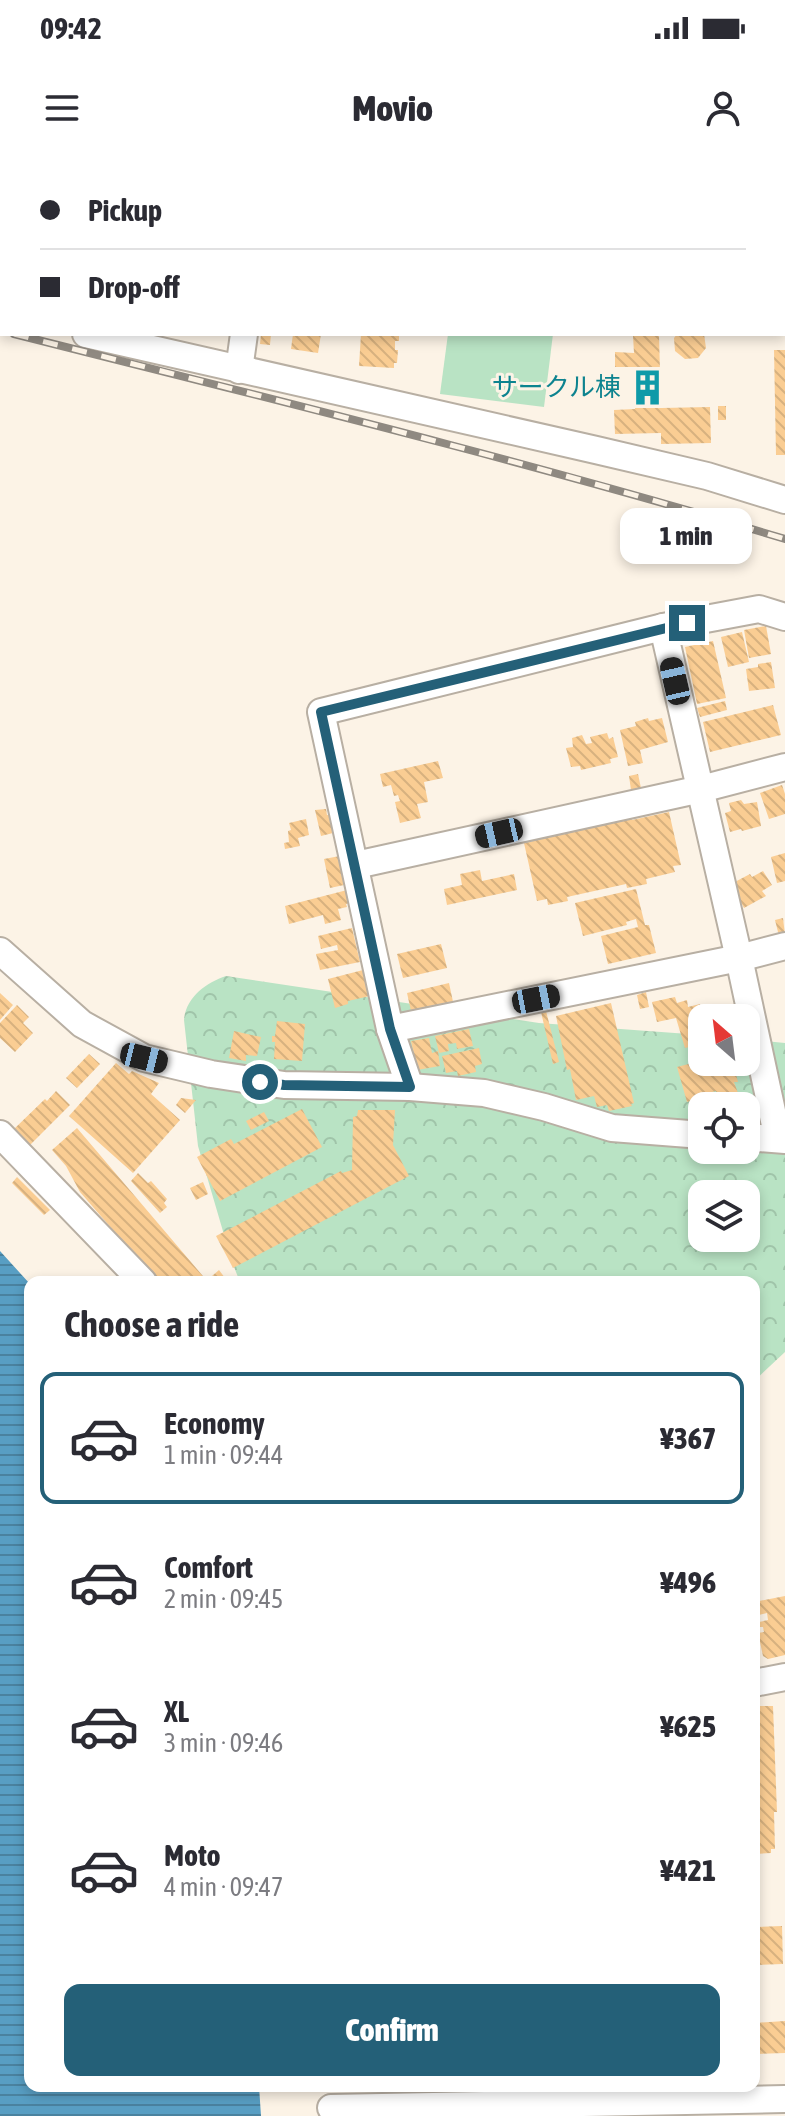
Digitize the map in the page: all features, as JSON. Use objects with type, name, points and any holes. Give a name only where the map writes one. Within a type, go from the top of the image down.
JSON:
[{"type":"street","points":[[94,336],[707,476],[785,500]]},
{"type":"street","points":[[239,370],[244,336]]},
{"type":"street","points":[[410,1087],[390,1029],[321,712],[663,627],[759,609],[785,617]]},
{"type":"street","points":[[663,627],[782,1140],[760,1138]]},
{"type":"street","points":[[356,865],[701,789],[785,767]]},
{"type":"street","points":[[390,1029],[785,946]]},
{"type":"street","points":[[0,951],[82,1024],[144,1058],[211,1074],[284,1085],[410,1087],[484,1093],[612,1128],[688,1134]]},
{"type":"street","points":[[0,1134],[137,1276]]},
{"type":"street","points":[[760,1682],[785,1677]]},
{"type":"street","points":[[331,2103],[785,2099]]},
{"type":"green space","points":[[448,336],[553,336],[544,407],[440,394]]},
{"type":"green space","points":[[226,976],[539,1023],[688,1034],[688,1076],[760,1076],[760,1040],[785,1043],[785,1352],[760,1375],[760,1276],[238,1276],[198,1146],[184,1020],[193,998],[204,987]]},
{"type":"water","points":[[0,1251],[24,1277],[24,2092],[259,2092],[261,2116],[0,2116]]},
{"type":"building","points":[[261,336],[271,336],[270,345],[260,344]]},
{"type":"building","points":[[293,336],[321,336],[318,353],[291,349]]},
{"type":"building","points":[[361,336],[399,336],[399,341],[395,341],[395,350],[398,350],[394,368],[359,366]]},
{"type":"building","name":"サークル棟","points":[[633,336],[659,336],[661,408],[710,407],[711,443],[661,444],[661,433],[615,434],[614,410],[635,409],[634,367],[615,367],[615,352],[634,353]]},
{"type":"building","points":[[704,336],[706,348],[698,358],[685,359],[675,351],[674,338]]},
{"type":"building","points":[[774,350],[785,350],[785,455],[776,455]]},
{"type":"building","points":[[718,406],[726,406],[726,420],[718,420]]},
{"type":"building","points":[[766,626],[771,654],[749,658],[744,630]]},
{"type":"building","points":[[742,632],[749,662],[728,667],[721,637]]},
{"type":"building","points":[[713,641],[726,698],[697,704],[685,647]]},
{"type":"building","points":[[771,662],[775,688],[749,691],[746,669]]},
{"type":"building","points":[[725,701],[727,710],[700,717],[697,708]]},
{"type":"building","points":[[773,705],[781,735],[710,752],[703,722]]},
{"type":"building","points":[[648,718],[649,721],[662,718],[668,742],[640,750],[643,763],[628,766],[620,730],[636,726],[635,722]]},
{"type":"building","points":[[607,733],[609,739],[613,737],[618,757],[610,759],[611,763],[581,770],[580,766],[571,767],[566,748],[573,747],[572,738],[582,735],[586,744],[592,743],[590,737]]},
{"type":"building","points":[[438,761],[443,778],[424,782],[428,802],[417,804],[421,818],[400,823],[395,802],[400,801],[398,795],[394,796],[391,785],[383,787],[380,774]]},
{"type":"building","points":[[638,774],[641,788],[631,790],[629,776]]},
{"type":"building","points":[[782,785],[785,814],[769,819],[760,793]]},
{"type":"building","points":[[741,800],[744,804],[757,802],[761,826],[730,832],[725,813],[731,811],[729,803]]},
{"type":"building","points":[[326,809],[327,815],[334,814],[337,832],[321,836],[315,810]]},
{"type":"building","points":[[669,812],[681,865],[673,866],[675,872],[646,879],[647,884],[627,888],[626,884],[567,897],[568,901],[548,905],[547,899],[537,901],[524,843],[533,841],[532,836],[630,814],[632,820]]},
{"type":"building","points":[[306,819],[309,835],[298,838],[300,846],[285,849],[284,843],[289,842],[288,831],[291,830],[289,823]]},
{"type":"building","points":[[785,853],[785,881],[777,883],[771,857]]},
{"type":"building","points":[[345,855],[348,870],[341,872],[344,885],[330,888],[324,859]]},
{"type":"building","points":[[480,870],[482,881],[514,874],[517,890],[447,905],[444,889],[462,885],[460,874]]},
{"type":"building","points":[[763,871],[772,885],[762,891],[766,896],[744,908],[731,884]]},
{"type":"building","points":[[351,889],[354,902],[338,909],[341,920],[325,924],[323,915],[289,924],[285,906]]},
{"type":"building","points":[[636,889],[656,953],[608,964],[601,936],[638,927],[636,919],[626,922],[627,925],[583,936],[575,903]]},
{"type":"building","points":[[783,918],[785,935],[779,936],[775,920]]},
{"type":"building","points":[[352,928],[360,962],[320,970],[316,954],[338,950],[337,945],[321,949],[318,936]]},
{"type":"building","points":[[441,944],[447,968],[403,978],[397,954]]},
{"type":"building","points":[[363,970],[365,981],[370,979],[374,995],[348,1001],[348,1004],[335,1008],[328,979]]},
{"type":"building","points":[[449,983],[455,1011],[413,1020],[407,993]]},
{"type":"building","points":[[646,992],[649,1007],[640,1009],[637,995]]},
{"type":"building","points":[[0,993],[13,1005],[0,1020]]},
{"type":"building","points":[[675,997],[677,1003],[687,1000],[688,1047],[685,1048],[676,1018],[657,1022],[652,1002]]},
{"type":"building","points":[[611,1003],[634,1103],[609,1111],[607,1105],[597,1107],[594,1096],[576,1100],[556,1016]]},
{"type":"building","points":[[17,1005],[29,1017],[23,1023],[33,1033],[15,1052],[0,1038],[0,1023]]},
{"type":"building","points":[[546,1011],[559,1062],[553,1064],[541,1012]]},
{"type":"building","points":[[277,1021],[305,1024],[302,1061],[274,1059],[275,1042],[272,1042],[272,1036],[275,1036]]},
{"type":"building","points":[[469,1029],[473,1046],[457,1049],[456,1043],[448,1044],[449,1051],[439,1053],[435,1036]]},
{"type":"building","points":[[234,1031],[261,1037],[257,1056],[246,1055],[246,1061],[229,1058]]},
{"type":"building","points":[[429,1038],[432,1053],[438,1051],[440,1066],[417,1070],[411,1041]]},
{"type":"building","points":[[479,1048],[482,1064],[475,1066],[476,1072],[458,1076],[457,1071],[446,1073],[442,1056]]},
{"type":"building","points":[[89,1054],[100,1064],[77,1088],[66,1078]]},
{"type":"building","points":[[116,1063],[129,1074],[132,1071],[159,1083],[151,1094],[180,1120],[133,1173],[69,1116]]},
{"type":"building","points":[[688,1064],[688,1076],[736,1076],[738,1082],[734,1082],[738,1092],[688,1092],[687,1102],[677,1067]]},
{"type":"building","points":[[56,1091],[70,1105],[30,1145],[14,1129]]},
{"type":"building","points":[[181,1098],[196,1100],[185,1113],[176,1105]]},
{"type":"building","points":[[302,1109],[322,1147],[220,1201],[197,1157],[231,1139],[234,1144]]},
{"type":"building","points":[[358,1110],[395,1110],[393,1145],[409,1176],[233,1268],[216,1236],[341,1171],[352,1170],[353,1117],[357,1116]]},
{"type":"building","points":[[264,1112],[269,1121],[251,1130],[246,1121]]},
{"type":"building","points":[[77,1128],[203,1276],[153,1276],[80,1192],[66,1166],[52,1150]]},
{"type":"building","points":[[138,1173],[148,1183],[151,1181],[167,1199],[164,1203],[167,1207],[160,1213],[131,1181]]},
{"type":"building","points":[[17,1177],[50,1210],[44,1215],[12,1183]]},
{"type":"building","points":[[203,1182],[208,1194],[196,1200],[190,1188]]},
{"type":"building","points":[[785,1596],[785,1655],[768,1659],[763,1656],[760,1633],[764,1632],[760,1622],[768,1620],[767,1613],[760,1615],[760,1601]]},
{"type":"building","points":[[760,1706],[773,1706],[777,1812],[774,1812],[775,1849],[771,1849],[771,1853],[760,1854]]},
{"type":"building","points":[[782,1926],[783,1964],[760,1965],[760,1927]]},
{"type":"building","points":[[785,2021],[785,2053],[760,2054],[760,2023]]},
{"type":"railway","points":[[22,336],[497,457],[785,539]]},
{"type":"place","name":"サークル棟","points":[[647,387]]},
{"type":"route","points":[[260,1082],[410,1087],[390,1029],[321,712],[687,623]]}]
